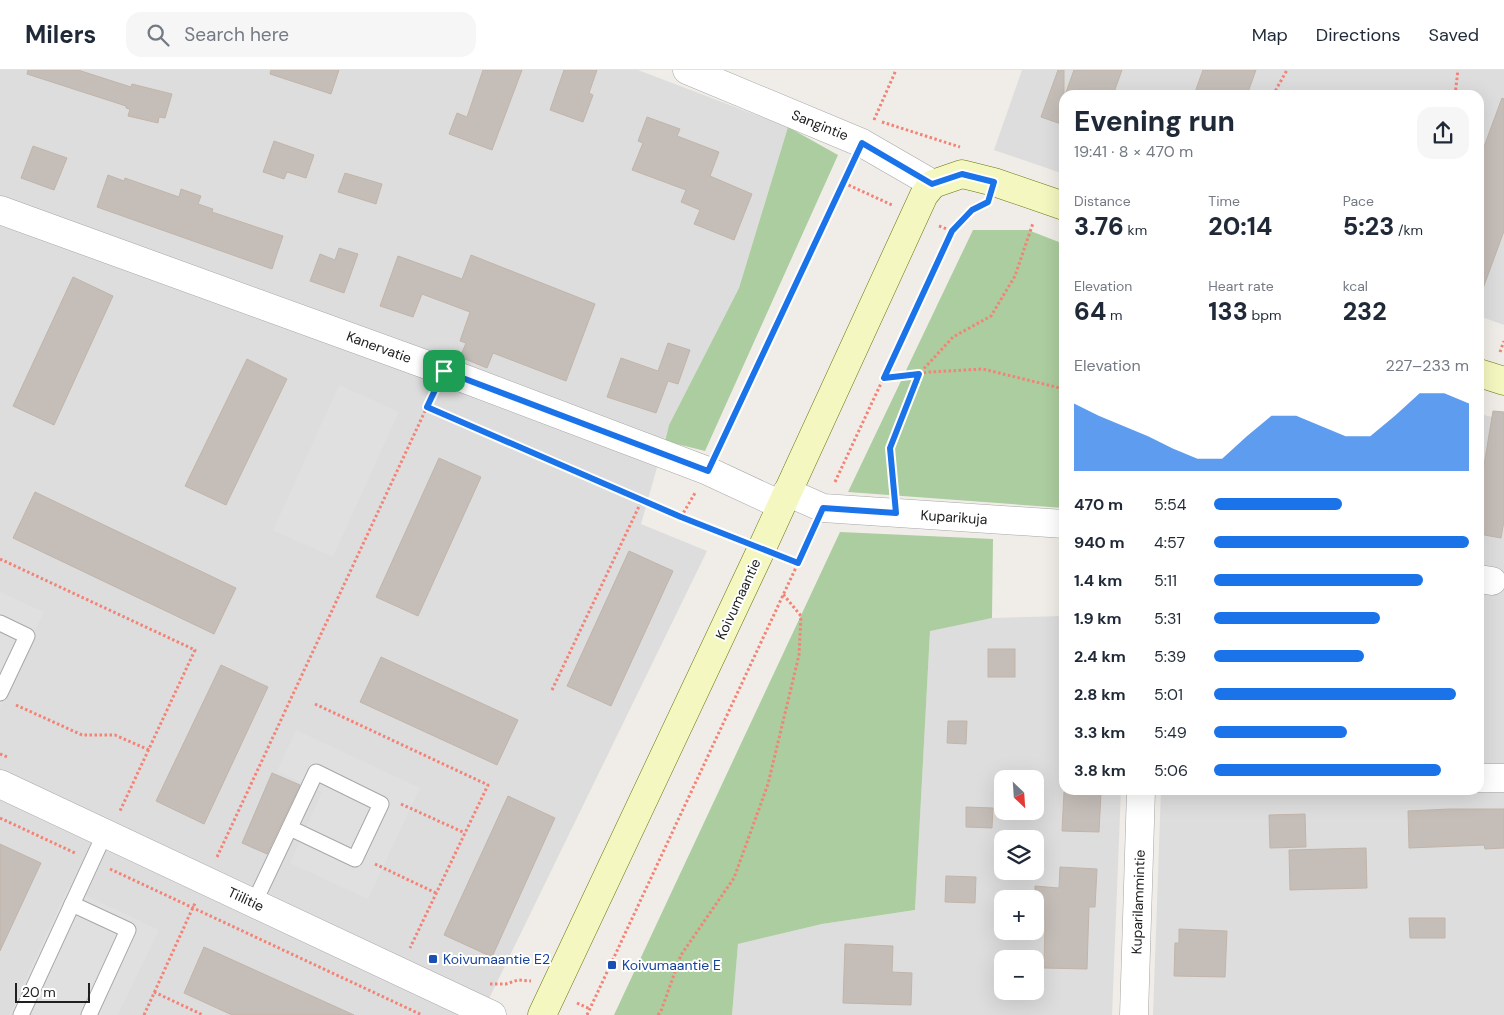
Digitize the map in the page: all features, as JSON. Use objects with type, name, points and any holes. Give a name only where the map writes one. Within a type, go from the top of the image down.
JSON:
[{"type":"street","name":"Sangintie","points":[[687,70],[868,131],[932,184]]},
{"type":"street","points":[[932,184],[962,174],[994,182],[1059,204]]},
{"type":"street","name":"Koivumaantie","points":[[548,1003],[762,548],[914,215],[932,184]]},
{"type":"street","name":"Kanervatie","points":[[0,210],[444,371],[784,499]]},
{"type":"street","points":[[1484,374],[1504,380]]},
{"type":"street","name":"Kuparikuja","points":[[784,499],[823,508],[1059,524]]},
{"type":"street","points":[[1484,778],[1504,778]]},
{"type":"street","name":"Tiilitie","points":[[0,784],[104,833],[211,868],[254,903],[492,1015]]},
{"type":"street","name":"Kuparilammintie","points":[[1134,1015],[1141,795]]},
{"type":"lane","points":[[0,623],[27,636],[4,697]]},
{"type":"lane","points":[[254,903],[316,772],[381,804],[355,860],[290,828]]},
{"type":"lane","points":[[21,1015],[104,833]]},
{"type":"lane","points":[[72,904],[128,930],[89,1015]]},
{"type":"path","points":[[681,517],[708,471],[896,70]]},
{"type":"path","points":[[1276,90],[1286,70]]},
{"type":"path","points":[[1456,90],[1458,70]]},
{"type":"path","points":[[868,131],[964,148]]},
{"type":"path","points":[[587,1015],[952,231],[972,210],[988,202],[994,182]]},
{"type":"path","points":[[896,513],[890,448],[919,374],[953,337],[992,316],[1014,276],[1033,222]]},
{"type":"path","points":[[884,378],[983,369],[1059,388]]},
{"type":"path","points":[[144,1015],[444,371]]},
{"type":"path","points":[[427,407],[681,517],[798,563]]},
{"type":"path","points":[[552,690],[642,500]]},
{"type":"path","points":[[0,559],[196,650],[120,811]]},
{"type":"path","points":[[660,1014],[681,955],[734,878],[768,784],[799,655],[801,616],[783,594]]},
{"type":"path","points":[[4,697],[82,735],[115,735],[149,750]]},
{"type":"path","points":[[315,704],[488,785],[410,948],[418,952]]},
{"type":"path","points":[[0,754],[9,758]]},
{"type":"path","points":[[381,804],[400,804],[465,833]]},
{"type":"path","points":[[112,807],[129,815]]},
{"type":"path","points":[[0,818],[422,1015]]},
{"type":"path","points":[[357,855],[436,893]]},
{"type":"path","points":[[211,868],[225,860]]},
{"type":"path","points":[[488,984],[506,984],[518,980],[530,981],[548,1003],[590,1009]]},
{"type":"path","points":[[154,992],[203,1015]]},
{"type":"shaded area","points":[[0,70],[638,70],[788,127],[739,288],[669,425],[641,524],[707,551],[481,1015],[0,1015]]},
{"type":"shaded area","points":[[1022,70],[1504,70],[1504,325],[1484,318],[1484,90],[1059,90],[1059,172],[994,150]]},
{"type":"shaded area","points":[[339,385],[399,412],[333,557],[273,530]]},
{"type":"shaded area","points":[[1484,414],[1504,418],[1504,1015],[1153,1015],[1161,795],[1484,795]]},
{"type":"shaded area","points":[[0,592],[44,612],[0,708]]},
{"type":"shaded area","points":[[1059,616],[1059,795],[1121,795],[1112,1015],[732,1015],[738,944],[822,924],[915,910],[930,630],[992,618]]},
{"type":"shaded area","points":[[296,730],[420,788],[368,899],[290,863],[322,792],[277,771]]},
{"type":"shaded area","points":[[68,887],[159,930],[118,1015],[9,1015]]},
{"type":"green space","points":[[788,127],[838,155],[705,451],[665,441],[669,425],[739,288]]},
{"type":"green space","points":[[973,230],[1028,230],[1059,242],[1059,508],[848,492]]},
{"type":"green space","points":[[840,532],[993,539],[992,618],[930,631],[915,910],[822,924],[738,944],[732,1015],[614,1015]]},
{"type":"building","points":[[28,70],[78,70],[131,87],[132,84],[172,94],[165,118],[159,117],[158,123],[128,116],[130,109],[126,108],[126,106],[27,74]]},
{"type":"building","points":[[271,70],[339,70],[331,94],[270,74]]},
{"type":"building","points":[[483,70],[522,70],[492,150],[449,134],[457,113],[467,117]]},
{"type":"building","points":[[564,70],[597,70],[589,93],[593,95],[583,122],[550,110]]},
{"type":"building","points":[[1058,70],[1064,70],[1064,90],[1059,90],[1059,123],[1041,117]]},
{"type":"building","points":[[1074,70],[1122,70],[1115,90],[1067,90]]},
{"type":"building","points":[[1203,70],[1256,70],[1249,90],[1196,90]]},
{"type":"building","points":[[1502,98],[1504,99],[1504,231],[1484,286],[1484,147]]},
{"type":"building","points":[[647,117],[680,129],[677,136],[719,152],[710,176],[752,194],[734,240],[694,224],[700,210],[681,202],[686,190],[632,170],[643,143],[638,141]]},
{"type":"building","points":[[274,141],[314,155],[306,178],[287,172],[284,179],[263,172]]},
{"type":"building","points":[[33,146],[67,158],[54,190],[21,178]]},
{"type":"building","points":[[345,173],[382,184],[376,204],[338,192]]},
{"type":"building","points":[[108,175],[124,181],[125,178],[179,197],[181,189],[201,196],[198,204],[213,209],[212,212],[283,236],[272,269],[97,207]]},
{"type":"building","points":[[339,248],[358,254],[344,293],[310,281],[320,254],[335,260]]},
{"type":"building","points":[[471,255],[595,304],[566,381],[493,353],[487,368],[460,357],[466,343],[460,341],[470,312],[422,294],[413,317],[380,306],[398,256],[462,279]]},
{"type":"building","points":[[73,277],[113,296],[54,425],[13,406]]},
{"type":"building","points":[[668,343],[690,350],[678,384],[668,381],[656,413],[607,397],[621,358],[658,371]]},
{"type":"building","points":[[247,359],[287,379],[226,505],[185,486]]},
{"type":"building","points":[[1493,411],[1504,412],[1504,521],[1501,538],[1484,535],[1484,465]]},
{"type":"building","points":[[439,458],[481,477],[418,616],[376,597]]},
{"type":"building","points":[[35,492],[236,588],[214,634],[13,538]]},
{"type":"building","points":[[629,551],[673,571],[611,706],[567,686]]},
{"type":"building","points":[[988,649],[1015,649],[1015,677],[988,677]]},
{"type":"building","points":[[381,657],[518,720],[497,765],[360,702]]},
{"type":"building","points":[[221,665],[268,687],[204,824],[156,801]]},
{"type":"building","points":[[948,721],[967,721],[966,744],[947,743]]},
{"type":"building","points":[[272,773],[300,785],[267,854],[242,843]]},
{"type":"building","points":[[1064,795],[1101,795],[1099,832],[1062,831]]},
{"type":"building","points":[[508,796],[555,818],[492,957],[444,935]]},
{"type":"building","points":[[966,807],[993,808],[992,828],[966,827]]},
{"type":"building","points":[[1504,809],[1504,848],[1485,849],[1484,845],[1409,848],[1408,811]]},
{"type":"building","points":[[1305,814],[1306,847],[1270,848],[1269,815]]},
{"type":"building","points":[[0,844],[41,863],[0,951]]},
{"type":"building","points":[[1366,848],[1367,888],[1290,890],[1289,850]]},
{"type":"building","points":[[1060,867],[1097,869],[1095,907],[1089,907],[1087,969],[1044,968],[1044,890],[1035,890],[1035,886],[1059,888]]},
{"type":"building","points":[[946,876],[976,877],[975,903],[945,902]]},
{"type":"building","points":[[1409,918],[1445,918],[1445,938],[1410,938]]},
{"type":"building","points":[[1179,929],[1227,931],[1225,977],[1174,976],[1175,943],[1179,943]]},
{"type":"building","points":[[845,944],[893,946],[892,972],[912,973],[911,1005],[843,1003]]},
{"type":"building","points":[[204,947],[354,1015],[232,1015],[184,993]]},
{"type":"place","name":"Koivumaantie E2","points":[[433,959]]},
{"type":"place","name":"Koivumaantie E","points":[[612,965]]},
{"type":"route","points":[[862,143],[932,184],[962,174],[994,182],[988,202],[972,210],[952,231],[884,378],[919,374],[890,448],[896,513],[823,508],[798,563],[681,517],[427,407],[444,371],[708,471],[862,143]]}]
